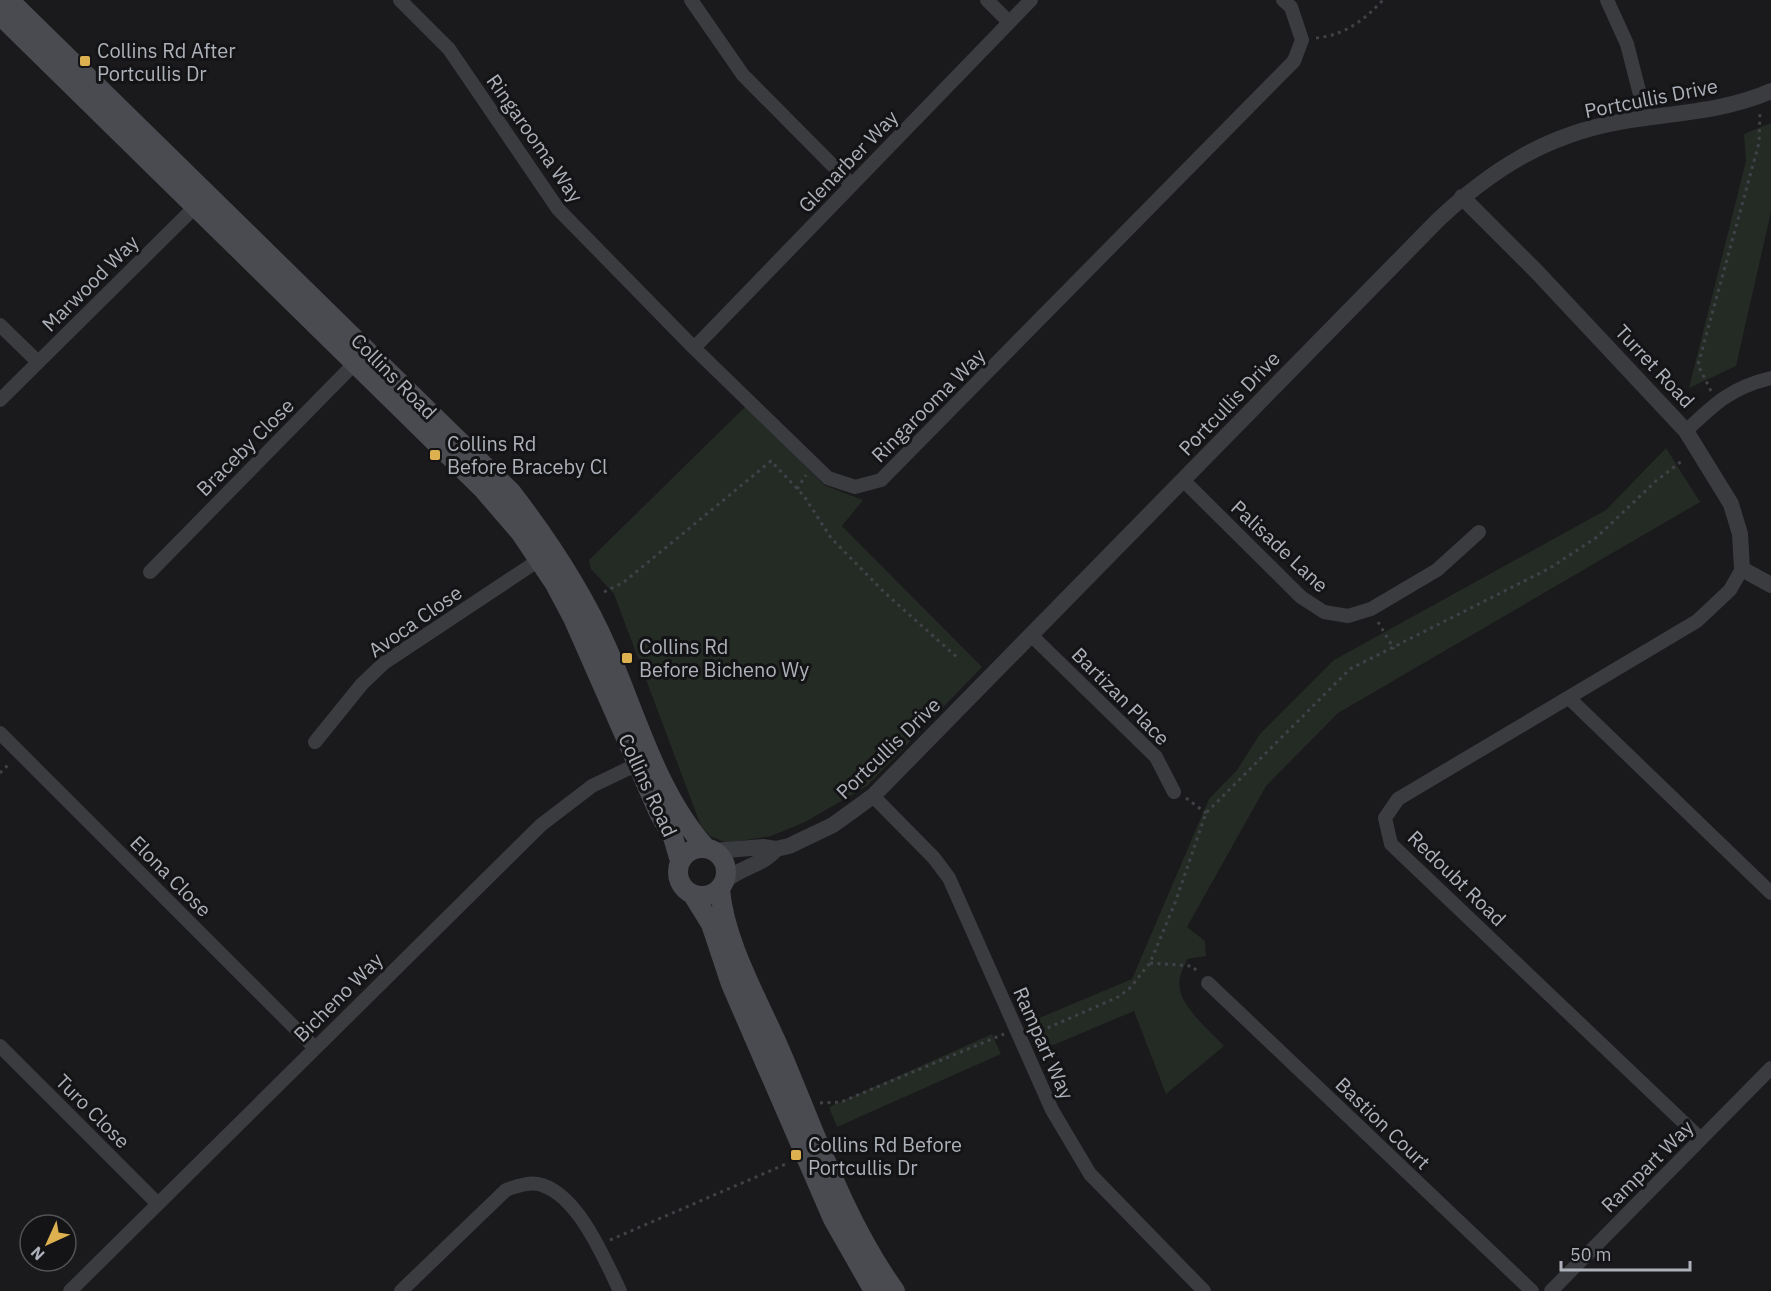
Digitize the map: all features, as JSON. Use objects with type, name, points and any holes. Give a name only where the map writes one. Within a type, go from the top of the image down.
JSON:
[{"type":"main road","name":"Collins Road","points":[[10,7],[201,200],[361,356],[520,532],[546,555],[573,618],[645,761],[676,809],[725,865],[721,905],[738,953],[846,1203],[877,1263],[895,1291]]},
{"type":"main road","name":"Collins Road","points":[[645,761],[680,861]]},
{"type":"main road","name":"Collins Road","points":[[710,850],[696,848],[686,853],[677,870],[679,882],[693,896],[711,924],[731,984],[833,1219],[874,1291]]},
{"type":"main road","points":[[693,896],[711,895],[722,885]]},
{"type":"street","name":"Ringarooma Way","points":[[400,0],[449,49],[558,209],[694,348],[828,478],[855,487],[881,480],[1294,62],[1302,40]]},
{"type":"street","points":[[691,0],[743,75],[852,185]]},
{"type":"street","points":[[987,0],[1009,22]]},
{"type":"street","name":"Glenarber Way","points":[[694,348],[1031,0]]},
{"type":"street","points":[[1283,0],[1291,7],[1302,40]]},
{"type":"street","points":[[1607,0],[1628,44],[1646,118]]},
{"type":"street","name":"Portcullis Drive","points":[[722,885],[740,869],[767,859],[776,849],[833,825],[873,796],[1462,197],[1494,171],[1554,141],[1617,122],[1713,108],[1771,91]]},
{"type":"street","name":"Turret Road","points":[[1462,197],[1537,272],[1686,431],[1699,448],[1731,504],[1740,534],[1742,569]]},
{"type":"street","name":"Marwood Way","points":[[0,400],[201,200]]},
{"type":"street","points":[[0,326],[38,362]]},
{"type":"street","name":"Braceby Close","points":[[150,572],[361,356]]},
{"type":"street","points":[[1686,431],[1717,402],[1745,384],[1771,378]]},
{"type":"street","name":"Palisade Lane","points":[[1183,480],[1301,597],[1324,612],[1348,616],[1371,609],[1437,570],[1479,532]]},
{"type":"street","name":"Avoca Close","points":[[315,742],[362,684],[384,663],[546,555]]},
{"type":"street","points":[[1742,569],[1771,585]]},
{"type":"street","name":"Redoubt Road","points":[[1701,1139],[1392,844],[1385,818],[1398,799],[1697,621],[1730,590],[1742,569]]},
{"type":"street","name":"Bartizan Place","points":[[1031,635],[1156,757],[1174,792]]},
{"type":"street","points":[[1569,698],[1771,893]]},
{"type":"street","name":"Elona Close","points":[[0,732],[315,1048]]},
{"type":"street","name":"Bicheno Way","points":[[70,1291],[541,825],[592,786],[645,761]]},
{"type":"street","name":"Rampart Way","points":[[873,796],[934,858],[950,878],[1052,1110],[1090,1174],[1204,1291]]},
{"type":"street","name":"Portcullis Drive","points":[[710,850],[763,847],[776,849]]},
{"type":"street","name":"Bastion Court","points":[[1208,983],[1532,1291]]},
{"type":"street","name":"Turo Close","points":[[0,1046],[158,1204]]},
{"type":"street","name":"Rampart Way","points":[[1551,1291],[1771,1068]]},
{"type":"street","points":[[401,1291],[491,1202],[506,1190],[523,1184],[540,1184],[557,1191],[575,1211],[597,1245],[620,1291]]},
{"type":"path","points":[[1302,40],[1335,36],[1363,21],[1383,0]]},
{"type":"path","points":[[1717,402],[1698,365],[1759,143],[1760,112],[1755,96]]},
{"type":"path","points":[[1030,1035],[1118,997],[1129,989],[1150,963],[1175,903],[1206,813],[1350,669],[1394,649],[1550,568],[1598,537],[1656,481],[1699,448]]},
{"type":"path","points":[[604,592],[624,582],[771,461],[804,496],[831,538],[885,593],[958,658]]},
{"type":"path","points":[[1371,609],[1394,649]]},
{"type":"path","points":[[0,773],[12,762]]},
{"type":"path","points":[[1174,792],[1206,813]]},
{"type":"path","points":[[1150,963],[1192,966],[1208,983]]},
{"type":"path","points":[[812,1103],[841,1102],[1005,1034]]},
{"type":"path","points":[[597,1245],[786,1164]]},
{"type":"shaded area","points":[[1771,123],[1771,212],[1736,366],[1689,388],[1746,161],[1744,134]]},
{"type":"shaded area","points":[[747,405],[824,485],[863,500],[842,526],[982,667],[867,786],[805,822],[771,836],[727,843],[710,836],[701,826],[614,594],[591,569],[589,560]]},
{"type":"shaded area","points":[[1666,448],[1700,502],[1338,713],[1266,786],[1187,927],[1205,941],[1206,956],[1187,959],[1180,978],[1182,997],[1194,1015],[1224,1046],[1166,1094],[1134,1011],[1044,1049],[1032,1021],[1132,979],[1209,799],[1237,770],[1260,734],[1334,660],[1606,510]]},
{"type":"shaded area","points":[[992,1034],[1001,1054],[837,1127],[829,1107]]},
{"type":"place","name":"Collins Rd After Portcullis Dr","points":[[85,61]]},
{"type":"place","name":"Collins Rd Before Braceby Cl","points":[[435,455]]},
{"type":"place","name":"Collins Rd Before Bicheno Wy","points":[[627,658]]},
{"type":"place","name":"Collins Rd Before Portcullis Dr","points":[[796,1155]]}]
